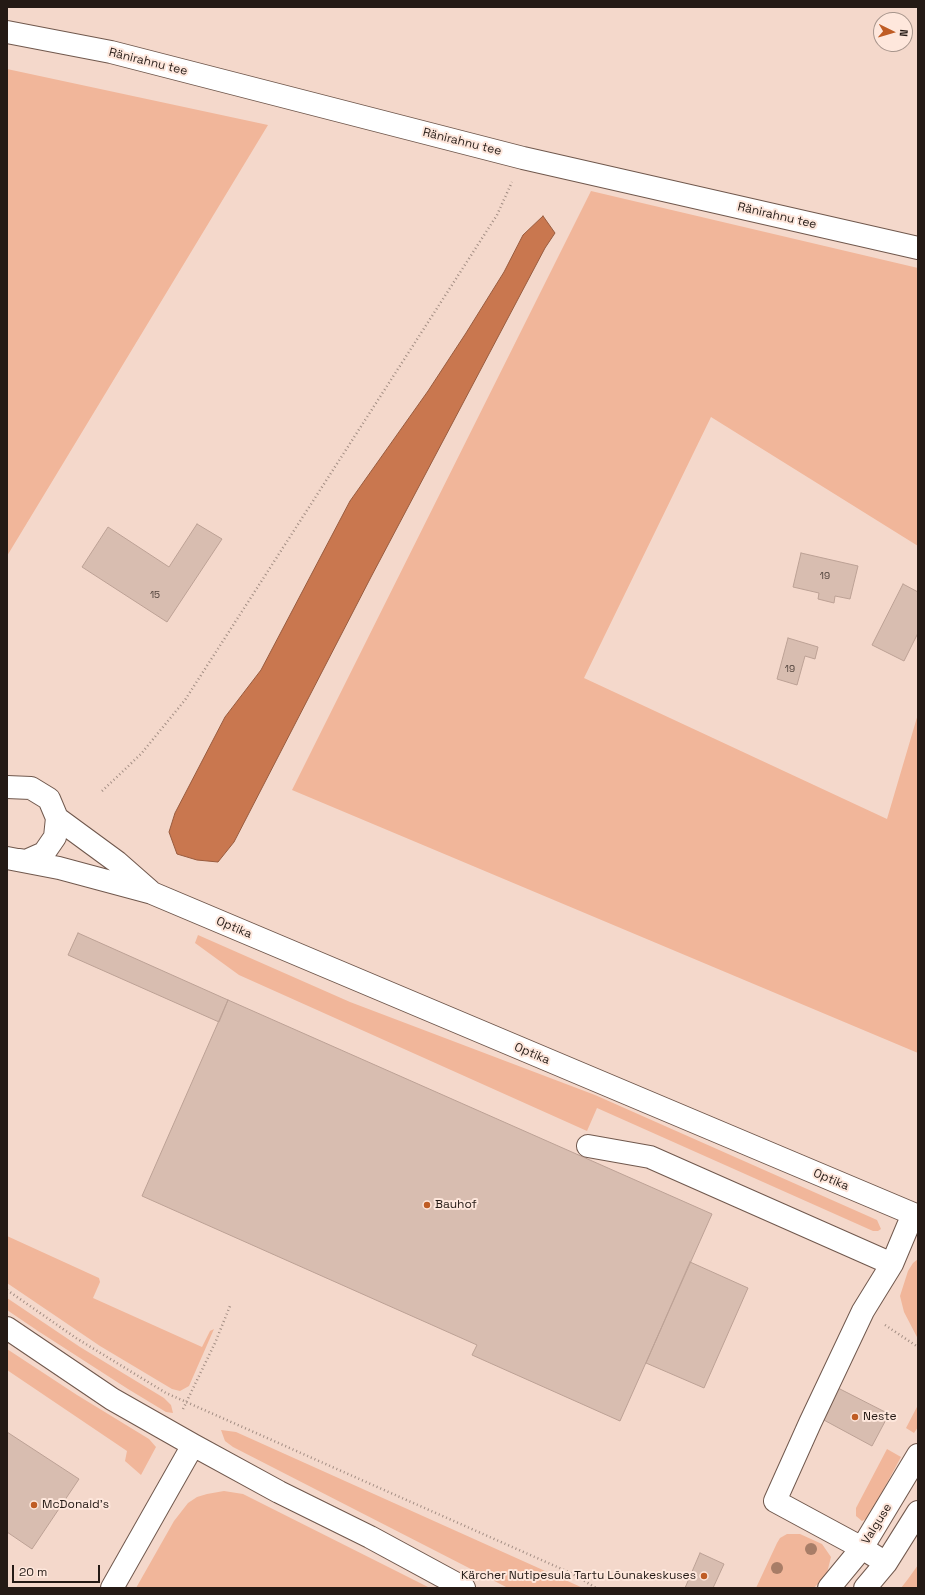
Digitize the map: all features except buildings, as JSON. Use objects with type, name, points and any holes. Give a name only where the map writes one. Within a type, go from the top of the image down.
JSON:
[{"type":"street","name":"Ränirahnu tee","points":[[7,32],[111,52],[523,158],[918,248]]},
{"type":"street","points":[[8,788],[31,788],[49,799],[58,818],[117,862],[152,893]]},
{"type":"street","points":[[7,858],[26,861],[44,853],[55,837],[58,818]]},
{"type":"street","points":[[7,858],[59,868],[152,893]]},
{"type":"street","name":"Optika","points":[[152,893],[916,1216]]},
{"type":"street","points":[[588,1146],[650,1157],[892,1264]]},
{"type":"street","points":[[886,1563],[862,1548],[775,1501],[810,1422],[863,1311],[892,1264],[916,1216]]},
{"type":"street","points":[[7,1328],[112,1398],[193,1445],[279,1492],[370,1537],[464,1588]]},
{"type":"street","points":[[112,1588],[193,1445]]},
{"type":"street","name":"Valguse","points":[[829,1588],[862,1548],[918,1455]]},
{"type":"street","points":[[864,1588],[886,1563],[918,1512]]},
{"type":"path","points":[[102,791],[141,754],[184,700],[497,215],[523,158]]},
{"type":"path","points":[[7,1290],[76,1338],[166,1393],[573,1574],[596,1588]]},
{"type":"path","points":[[863,1311],[918,1347]]},
{"type":"shaded area","points":[[7,69],[268,125],[7,556]]},
{"type":"shaded area","points":[[591,191],[918,268],[918,546],[711,417],[584,678],[887,819],[918,714],[918,1053],[292,790]]},
{"type":"shaded area","points":[[543,216],[555,233],[545,248],[371,577],[234,842],[218,862],[197,860],[177,854],[169,832],[175,813],[225,717],[261,670],[350,501],[428,391],[466,333],[504,272],[523,235]]},
{"type":"shaded area","points":[[198,935],[350,1002],[595,1095],[877,1220],[881,1229],[878,1231],[873,1231],[597,1108],[587,1131],[239,975],[195,943]]},
{"type":"shaded area","points":[[7,1236],[99,1278],[100,1282],[93,1298],[202,1347],[210,1331],[214,1329],[189,1386],[180,1391],[172,1389],[100,1346],[7,1283]]},
{"type":"shaded area","points":[[918,1259],[918,1339],[904,1312],[900,1296],[908,1271],[913,1263]]},
{"type":"shaded area","points":[[7,1298],[80,1347],[164,1398],[171,1405],[173,1413],[166,1412],[128,1389],[7,1310]]},
{"type":"shaded area","points":[[7,1349],[77,1395],[149,1439],[156,1447],[141,1475],[125,1461],[127,1451],[7,1370]]},
{"type":"shaded area","points":[[918,1405],[918,1427],[914,1433],[906,1428]]},
{"type":"shaded area","points":[[221,1430],[236,1432],[583,1588],[508,1588],[233,1447],[225,1441]]},
{"type":"shaded area","points":[[887,1449],[901,1457],[868,1518],[862,1521],[856,1516],[856,1508]]},
{"type":"shaded area","points":[[224,1491],[243,1494],[430,1588],[136,1588],[174,1521],[188,1503],[197,1497]]},
{"type":"shaded area","points":[[787,1534],[800,1534],[822,1544],[831,1557],[827,1573],[814,1588],[756,1588],[777,1543],[780,1538]]},
{"type":"shaded area","points":[[918,1565],[918,1588],[901,1588],[908,1579]]},
{"type":"place","name":"Bauhof","points":[[427,1205]]},
{"type":"place","name":"Neste","points":[[855,1417]]},
{"type":"place","name":"McDonald's","points":[[34,1505]]},
{"type":"place","name":"Kärcher Nutipesula Tartu Lõunakeskuses","points":[[704,1576]]}]
